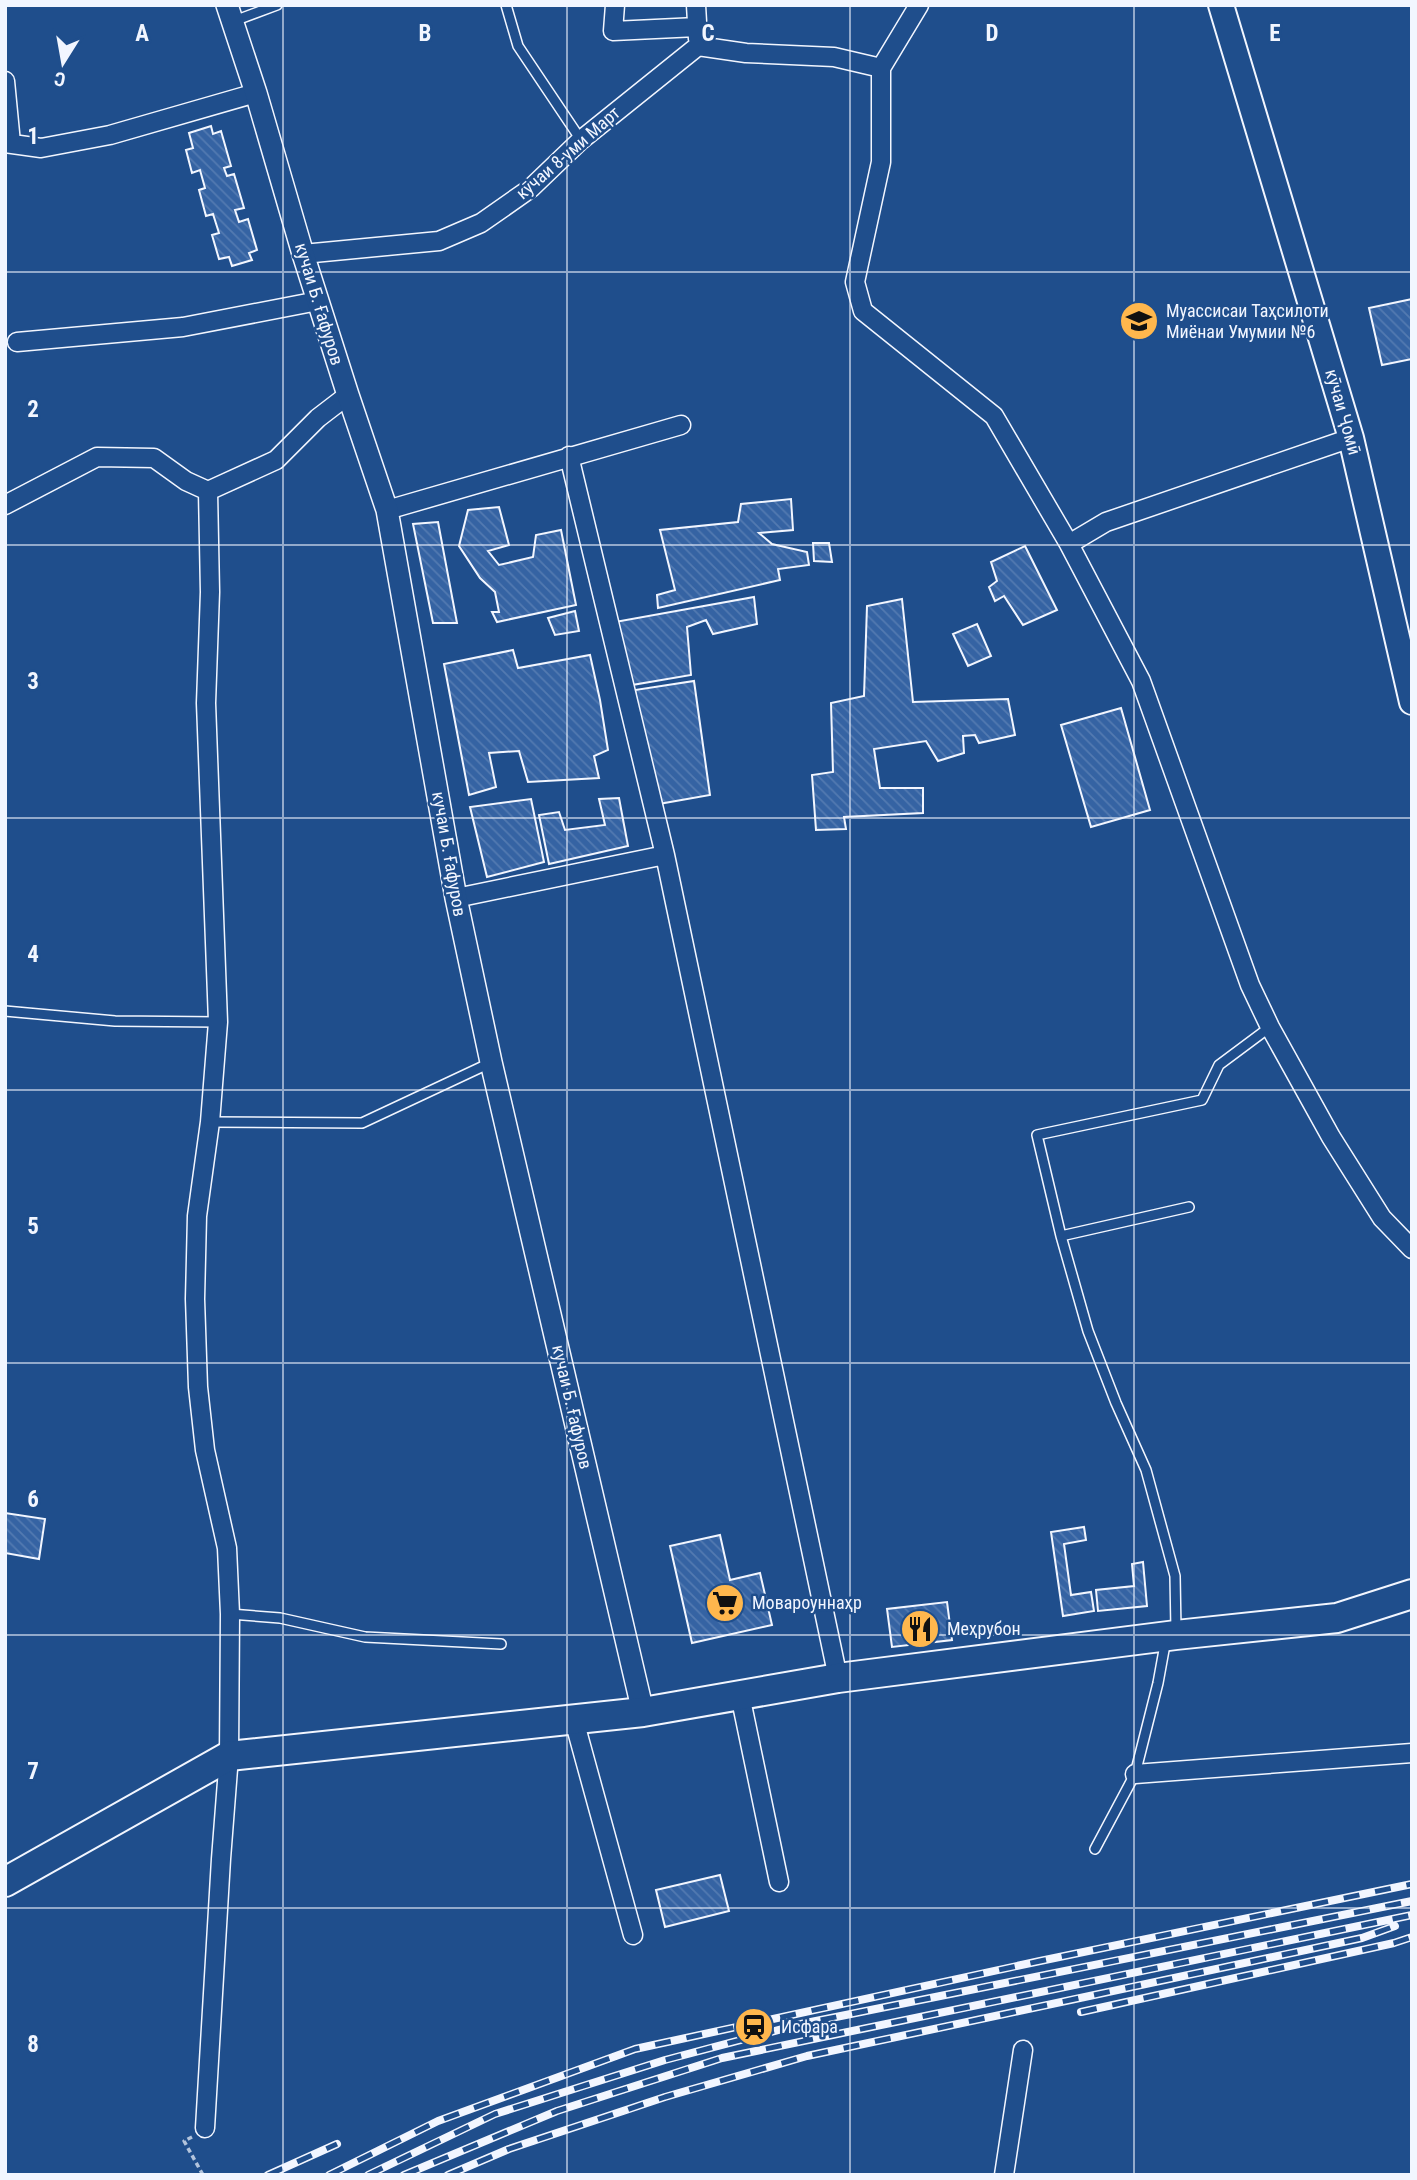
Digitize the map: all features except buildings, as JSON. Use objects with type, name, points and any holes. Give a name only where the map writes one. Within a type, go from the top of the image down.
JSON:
[{"type":"main road","name":"кӯчаи Ҷомӣ","points":[[1221,5],[1352,438],[1411,698]]},
{"type":"main road","points":[[5,1882],[229,1756],[643,1712],[838,1678],[1337,1618],[1412,1594]]},
{"type":"street","points":[[615,5],[613,31],[697,27]]},
{"type":"street","points":[[696,5],[698,46],[746,53],[834,57],[881,68]]},
{"type":"street","points":[[919,5],[881,68],[881,162],[855,282],[863,311],[994,416],[1069,544],[1141,681],[1250,985],[1270,1027],[1331,1137],[1382,1218],[1412,1249]]},
{"type":"street","name":"кучаи Б. Ғафуров","points":[[229,13],[256,93],[303,254],[387,510],[456,898],[491,1062],[643,1712]]},
{"type":"street","name":"кӯчаи 8-уми Март","points":[[303,254],[439,241],[481,223],[531,188],[581,140],[698,46]]},
{"type":"street","points":[[5,81],[8,143],[41,148],[110,135],[256,93]]},
{"type":"street","points":[[17,342],[183,327],[318,301]]},
{"type":"street","points":[[5,505],[97,457],[154,458],[186,481],[208,491],[276,460],[318,418],[348,395]]},
{"type":"street","points":[[387,510],[681,425]]},
{"type":"street","points":[[1069,544],[1107,522],[1352,438]]},
{"type":"street","points":[[569,456],[665,855],[838,1678]]},
{"type":"street","points":[[205,2128],[229,1756],[230,1614],[227,1548],[205,1450],[197,1362],[195,1299],[197,1216],[210,1122],[218,1022],[206,703],[210,592],[208,491]]},
{"type":"street","points":[[456,898],[665,855]]},
{"type":"street","points":[[740,1695],[779,1882]]},
{"type":"street","points":[[574,1720],[633,1935]]},
{"type":"street","points":[[1135,1774],[1412,1753]]},
{"type":"street","points":[[1004,2175],[1023,2050]]},
{"type":"lane","points":[[229,13],[277,5]]},
{"type":"lane","points":[[506,5],[518,46],[581,140]]},
{"type":"lane","points":[[5,1011],[115,1021],[218,1022]]},
{"type":"lane","points":[[1095,1849],[1135,1774],[1171,1636],[1175,1576],[1146,1470],[1088,1331],[1060,1236],[1037,1135],[1202,1100],[1219,1065],[1270,1027]]},
{"type":"lane","points":[[210,1122],[362,1123],[491,1062]]},
{"type":"lane","points":[[1060,1236],[1189,1207]]},
{"type":"lane","points":[[230,1614],[280,1618],[365,1637],[501,1644]]},
{"type":"path","points":[[203,2175],[184,2141],[205,2128]]},
{"type":"railway","points":[[329,2175],[438,2121],[635,2049],[1412,1884]]},
{"type":"railway","points":[[368,2175],[495,2114],[665,2060],[801,2024],[1412,1901]]},
{"type":"railway","points":[[404,2175],[557,2111],[722,2058],[1412,1915]]},
{"type":"railway","points":[[448,2175],[509,2149],[665,2097],[807,2056],[1362,1938],[1395,1926]]},
{"type":"railway","points":[[1081,2012],[1412,1937]]},
{"type":"railway","points":[[268,2175],[337,2144]]},
{"type":"place","name":"Муассисаи Таҳсилоти Миёнаи Умумии №6","points":[[1139,321]]},
{"type":"place","name":"Мовароуннаҳр","points":[[725,1603]]},
{"type":"place","name":"Меҳрубон","points":[[920,1629]]},
{"type":"place","name":"Исфара","points":[[754,2027]]}]
